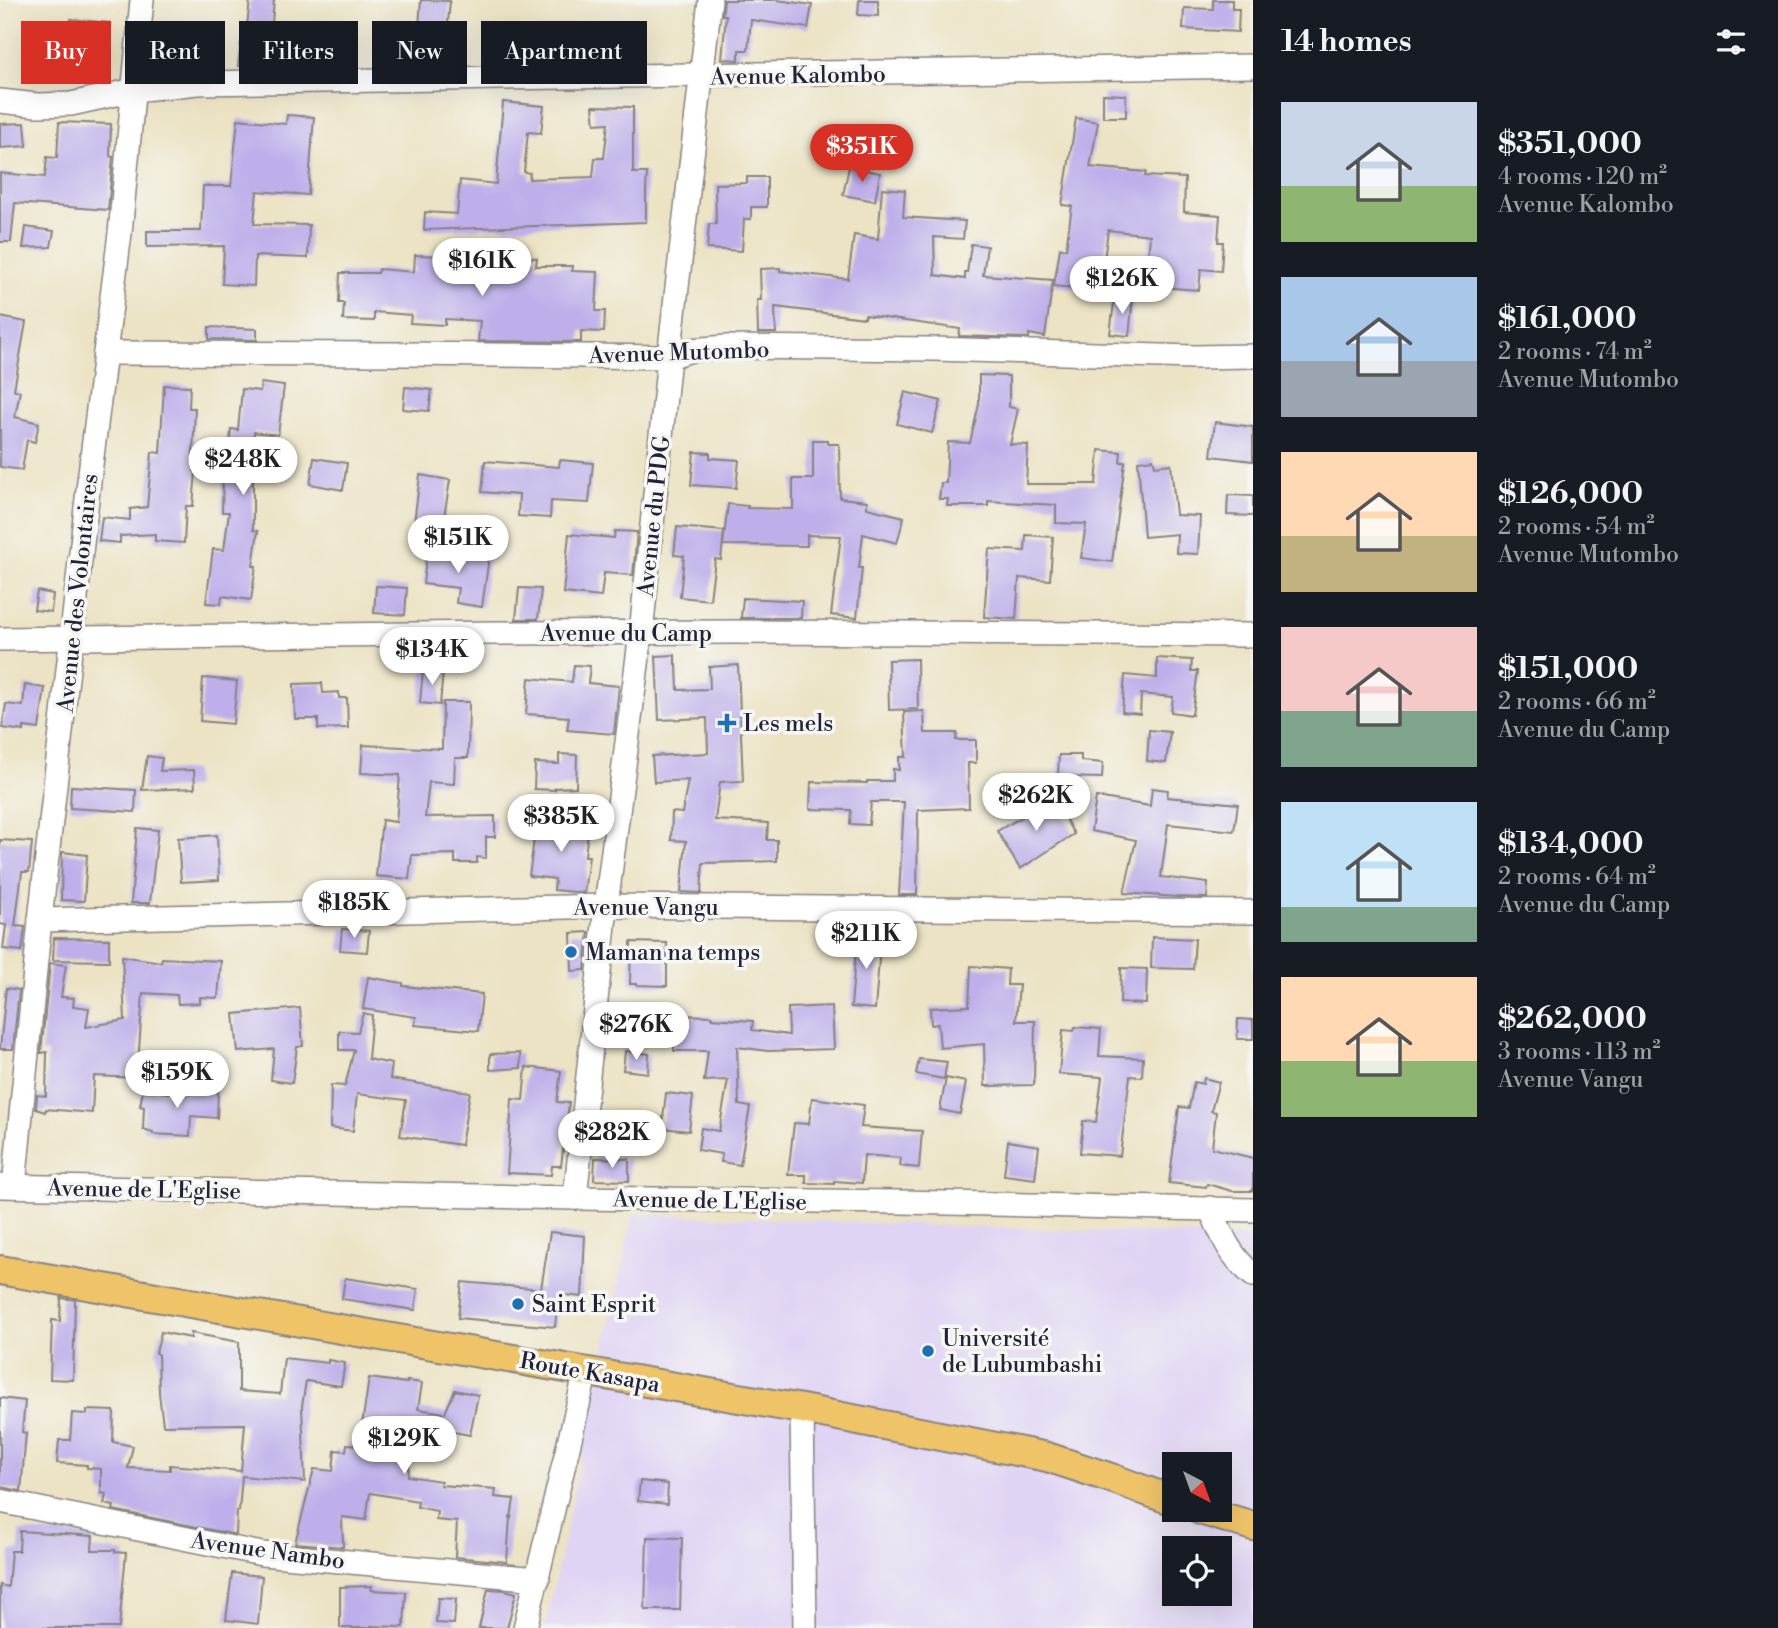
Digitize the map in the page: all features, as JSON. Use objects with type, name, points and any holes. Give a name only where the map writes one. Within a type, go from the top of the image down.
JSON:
[{"type":"main road","name":"Route Kasapa","points":[[0,1270],[802,1409],[1047,1457],[1162,1497]]},
{"type":"main road","points":[[1232,1520],[1253,1526]]},
{"type":"street","name":"Avenue des Volontaires","points":[[7,1186],[120,233],[142,0]]},
{"type":"street","name":"Avenue du PDG","points":[[575,1198],[606,906],[641,633],[710,0]]},
{"type":"street","name":"Avenue Kalombo","points":[[0,101],[37,105],[71,104],[134,90],[197,83],[1253,66]]},
{"type":"street","name":"Avenue Mutombo","points":[[105,353],[669,357],[691,350],[726,347],[1253,356]]},
{"type":"street","name":"Avenue du Camp","points":[[0,639],[497,633],[1253,635]]},
{"type":"street","name":"Avenue Vangu","points":[[40,920],[606,906],[1253,912]]},
{"type":"street","name":"Avenue de L'Eglise","points":[[7,1186],[1253,1210]]},
{"type":"street","points":[[1210,1208],[1226,1243],[1239,1263],[1253,1275]]},
{"type":"street","points":[[525,1628],[586,1371]]},
{"type":"street","points":[[802,1409],[805,1628]]},
{"type":"street","name":"Avenue Nambo","points":[[0,1501],[262,1553],[538,1579]]},
{"type":"shaded area","name":"Université de Lubumbashi","points":[[633,1214],[1253,1237],[1253,1628],[545,1628]]},
{"type":"building","points":[[250,0],[274,0],[272,21],[248,21]]},
{"type":"building","points":[[421,0],[450,1],[448,21],[419,21]]},
{"type":"building","points":[[724,0],[777,0],[812,5],[808,28],[751,20],[748,50],[739,50],[739,60],[722,59],[726,15],[722,15]]},
{"type":"building","points":[[859,0],[878,0],[878,16],[858,15]]},
{"type":"building","points":[[1213,0],[1232,0],[1232,9],[1239,9],[1238,32],[1183,29],[1184,8],[1213,9]]},
{"type":"building","points":[[1103,94],[1126,95],[1126,117],[1103,117]]},
{"type":"building","points":[[503,102],[544,106],[541,133],[528,132],[524,172],[530,173],[529,179],[593,177],[595,158],[604,158],[608,123],[595,124],[593,106],[633,107],[633,173],[647,173],[646,222],[424,230],[425,212],[457,214],[460,180],[496,184]]},
{"type":"building","points":[[287,115],[314,117],[308,195],[257,191],[254,224],[309,225],[308,258],[255,256],[254,286],[222,284],[224,246],[147,247],[147,231],[201,231],[203,186],[231,186],[238,119],[286,124]]},
{"type":"building","points":[[1076,118],[1098,122],[1090,167],[1146,172],[1145,176],[1185,178],[1184,212],[1220,215],[1218,242],[1223,242],[1221,271],[1201,269],[1199,290],[1146,286],[1150,235],[1108,230],[1100,291],[1054,286],[1060,248],[1066,249],[1072,206],[1062,205]]},
{"type":"building","points":[[59,122],[111,124],[110,156],[113,157],[108,210],[15,203],[11,242],[0,242],[0,173],[45,177],[47,157],[57,158]]},
{"type":"building","points":[[25,123],[27,146],[0,148],[0,124]]},
{"type":"building","points":[[849,167],[880,173],[875,201],[843,195]]},
{"type":"building","points":[[747,177],[767,177],[767,207],[751,207],[751,219],[744,219],[742,251],[707,249],[709,224],[716,224],[715,184],[747,183]]},
{"type":"building","points":[[882,188],[905,190],[903,217],[965,221],[963,239],[934,237],[935,275],[965,279],[971,244],[987,246],[983,275],[1053,280],[1045,337],[1029,334],[1029,338],[959,336],[960,329],[865,315],[865,318],[775,307],[776,333],[758,333],[760,269],[780,268],[780,271],[848,279],[854,235],[878,239]]},
{"type":"building","points":[[26,227],[54,231],[51,247],[23,248]]},
{"type":"building","points":[[415,255],[486,257],[485,265],[517,266],[517,257],[537,258],[536,266],[573,266],[572,271],[598,272],[596,311],[605,311],[604,332],[581,331],[581,342],[478,341],[480,321],[445,319],[445,325],[410,323],[411,315],[374,312],[374,321],[343,320],[344,303],[339,303],[340,273],[378,273],[379,269],[414,272]]},
{"type":"building","points":[[1115,295],[1133,297],[1129,336],[1110,334]]},
{"type":"building","points":[[0,317],[26,322],[14,390],[20,391],[15,417],[39,423],[35,442],[27,440],[22,470],[0,467]]},
{"type":"building","points":[[209,327],[257,329],[257,340],[209,339]]},
{"type":"building","points":[[979,375],[1009,376],[1009,407],[1018,409],[1010,444],[1028,445],[1026,484],[1096,484],[1099,450],[1121,452],[1120,462],[1125,462],[1112,562],[1081,558],[1086,524],[1056,523],[1056,505],[988,501],[988,506],[947,506],[948,499],[939,499],[941,483],[946,483],[948,442],[970,443],[979,404]]},
{"type":"building","points":[[261,383],[284,386],[278,435],[254,432],[250,467],[253,467],[253,530],[258,531],[251,600],[222,596],[221,604],[206,603],[213,549],[224,550],[229,512],[222,512],[223,471],[231,471],[231,429],[238,430],[242,389],[260,391]]},
{"type":"building","points":[[164,385],[190,386],[189,408],[195,408],[193,456],[196,471],[193,506],[186,506],[184,543],[155,541],[155,534],[120,536],[120,543],[99,541],[102,517],[130,520],[130,509],[147,507],[152,452],[160,453]]},
{"type":"building","points":[[405,387],[432,390],[429,411],[403,409]]},
{"type":"building","points":[[905,392],[941,401],[932,433],[897,424]]},
{"type":"building","points":[[1215,422],[1253,427],[1253,461],[1211,456]]},
{"type":"building","points":[[813,440],[828,440],[828,444],[839,444],[840,498],[867,501],[867,508],[904,517],[897,543],[863,534],[857,618],[831,615],[841,536],[807,535],[807,546],[723,545],[728,504],[748,506],[747,508],[793,509],[793,479],[813,479]]},
{"type":"building","points":[[694,452],[710,453],[710,458],[739,460],[736,488],[691,485]]},
{"type":"building","points":[[314,458],[347,463],[343,490],[310,484]]},
{"type":"building","points":[[1153,459],[1155,466],[1171,464],[1176,515],[1200,516],[1198,554],[1176,553],[1177,534],[1144,537],[1138,461]]},
{"type":"building","points":[[560,460],[593,463],[589,503],[551,501],[550,518],[518,516],[519,495],[482,492],[485,461],[559,467]]},
{"type":"building","points":[[420,475],[450,480],[440,543],[412,539]]},
{"type":"building","points":[[1228,495],[1253,496],[1253,516],[1227,515]]},
{"type":"building","points":[[677,527],[724,531],[721,560],[715,559],[710,600],[680,597],[684,556],[674,555]]},
{"type":"building","points":[[615,531],[637,532],[633,575],[604,573],[601,597],[563,593],[569,534],[614,538]]},
{"type":"building","points":[[1026,535],[1053,537],[1050,580],[1019,578],[1016,619],[984,617],[989,549],[1025,551]]},
{"type":"building","points":[[427,550],[489,557],[482,607],[456,603],[458,588],[423,584]]},
{"type":"building","points":[[376,586],[407,588],[405,615],[374,613]]},
{"type":"building","points":[[519,588],[541,589],[538,619],[516,619]]},
{"type":"building","points":[[37,591],[53,594],[51,612],[34,610]]},
{"type":"building","points":[[743,598],[802,601],[801,618],[741,618]]},
{"type":"building","points":[[675,655],[678,690],[710,689],[709,667],[738,665],[743,781],[720,782],[715,820],[768,823],[767,840],[777,840],[777,861],[703,863],[701,893],[681,892],[686,841],[671,840],[672,812],[682,813],[688,780],[654,782],[652,756],[708,753],[707,718],[659,720],[656,656]]},
{"type":"building","points":[[1157,658],[1192,660],[1191,671],[1198,671],[1192,715],[1171,712],[1173,697],[1141,694],[1140,714],[1122,712],[1125,675],[1157,678]]},
{"type":"building","points":[[917,659],[918,709],[889,710],[888,660]]},
{"type":"building","points":[[574,665],[590,666],[588,683],[619,686],[614,734],[567,730],[569,717],[526,714],[529,678],[572,682]]},
{"type":"building","points":[[423,670],[443,671],[440,705],[420,703]]},
{"type":"building","points":[[203,678],[237,681],[233,724],[200,721]]},
{"type":"building","points":[[322,683],[323,693],[339,692],[339,698],[347,698],[348,728],[318,729],[318,719],[295,719],[294,684]]},
{"type":"building","points":[[25,685],[45,688],[39,729],[24,727],[24,731],[2,728],[6,704],[23,706]]},
{"type":"building","points":[[443,702],[469,702],[468,758],[455,758],[454,784],[429,782],[425,817],[495,816],[495,837],[486,837],[486,858],[477,857],[477,863],[455,863],[455,854],[412,855],[409,879],[376,876],[382,820],[396,822],[400,775],[361,773],[363,745],[442,749]]},
{"type":"building","points":[[924,711],[925,733],[957,733],[956,740],[976,740],[976,763],[968,763],[969,808],[918,810],[917,895],[899,895],[904,802],[871,802],[869,825],[850,824],[851,810],[810,809],[811,782],[893,781],[893,769],[899,770],[899,757],[906,757],[904,712]]},
{"type":"building","points":[[1149,730],[1170,732],[1166,763],[1147,761]]},
{"type":"building","points":[[559,754],[577,755],[576,787],[534,789],[535,763],[559,764]]},
{"type":"building","points":[[1059,755],[1081,755],[1081,761],[1103,763],[1102,778],[1058,777]]},
{"type":"building","points":[[147,756],[162,758],[160,771],[194,770],[195,788],[142,790]]},
{"type":"building","points":[[71,786],[136,790],[135,812],[70,808]]},
{"type":"building","points":[[1152,788],[1168,790],[1167,797],[1238,804],[1234,831],[1168,824],[1161,877],[1208,883],[1207,898],[1124,893],[1136,840],[1091,831],[1096,797],[1150,806]]},
{"type":"building","points":[[1054,799],[1074,834],[1020,869],[997,831]]},
{"type":"building","points":[[537,817],[589,823],[585,856],[589,856],[584,893],[554,890],[555,879],[529,876]]},
{"type":"building","points":[[137,828],[158,830],[150,903],[131,903]]},
{"type":"building","points":[[217,835],[219,880],[181,882],[178,838]]},
{"type":"building","points":[[0,840],[32,842],[29,872],[22,872],[15,926],[25,927],[22,951],[3,949],[6,925],[0,924]]},
{"type":"building","points":[[62,852],[87,855],[84,901],[61,900]]},
{"type":"building","points":[[342,929],[369,931],[367,952],[340,950]]},
{"type":"building","points":[[589,932],[585,970],[572,971],[571,933]]},
{"type":"building","points":[[857,934],[881,935],[875,1009],[851,1007]]},
{"type":"building","points":[[1152,937],[1195,939],[1193,969],[1151,968]]},
{"type":"building","points":[[54,938],[109,939],[109,961],[53,960]]},
{"type":"building","points":[[631,942],[667,943],[667,986],[630,984]]},
{"type":"building","points":[[122,956],[161,962],[162,958],[221,961],[218,998],[200,997],[200,1003],[178,1004],[177,995],[143,993],[137,1078],[94,1076],[92,1113],[46,1109],[45,1112],[36,1109],[37,1095],[46,1096],[47,1052],[41,1053],[50,963],[66,965],[61,997],[74,998],[73,1006],[89,1008],[86,1027],[125,1020]]},
{"type":"building","points":[[971,966],[1008,969],[1007,985],[1019,985],[1016,1021],[1035,1021],[1034,1085],[985,1086],[984,1044],[940,1048],[938,1024],[931,1025],[930,1008],[969,1006]]},
{"type":"building","points":[[1121,968],[1147,969],[1146,1004],[1120,1003]]},
{"type":"building","points":[[368,977],[403,983],[403,986],[482,994],[478,1031],[415,1025],[416,1017],[363,1009]]},
{"type":"building","points":[[6,988],[19,990],[13,1049],[0,1049]]},
{"type":"building","points":[[832,1006],[834,1049],[768,1051],[737,1047],[739,1105],[750,1107],[740,1165],[721,1162],[722,1154],[698,1150],[701,1128],[719,1131],[728,1080],[704,1081],[708,1051],[674,1051],[675,1015],[753,1021],[752,1030],[789,1035],[788,1008]]},
{"type":"building","points":[[300,1008],[303,1046],[297,1047],[292,1083],[271,1080],[274,1049],[238,1052],[234,1014]]},
{"type":"building","points":[[363,1013],[372,1015],[368,1059],[392,1064],[390,1079],[470,1092],[461,1145],[400,1136],[406,1100],[357,1094],[353,1131],[330,1128],[331,1085],[345,1086],[354,1050],[339,1050],[339,1031],[358,1032]]},
{"type":"building","points":[[1238,1019],[1253,1020],[1253,1039],[1237,1039]]},
{"type":"building","points":[[1075,1027],[1101,1029],[1099,1056],[1143,1058],[1142,1077],[1130,1076],[1120,1156],[1080,1153],[1083,1121],[1096,1122],[1102,1077],[1059,1074],[1063,1030],[1074,1031]]},
{"type":"building","points":[[625,1051],[649,1054],[648,1073],[623,1070]]},
{"type":"building","points":[[520,1053],[521,1068],[490,1070],[490,1054]]},
{"type":"building","points":[[919,1059],[947,1062],[944,1079],[916,1074]]},
{"type":"building","points":[[526,1067],[561,1071],[557,1102],[569,1103],[561,1166],[552,1166],[551,1175],[507,1173],[512,1099],[523,1100]]},
{"type":"building","points":[[946,1078],[966,1082],[960,1114],[940,1110]]},
{"type":"building","points":[[1204,1078],[1219,1082],[1211,1111],[1216,1112],[1212,1148],[1253,1158],[1253,1191],[1232,1191],[1207,1184],[1206,1187],[1169,1183],[1179,1107],[1189,1108],[1194,1082],[1203,1084]]},
{"type":"building","points":[[169,1088],[218,1091],[217,1118],[191,1116],[190,1136],[153,1134],[143,1129],[144,1107],[140,1106],[143,1090],[169,1093]]},
{"type":"building","points":[[666,1093],[693,1096],[689,1131],[662,1128]]},
{"type":"building","points":[[812,1098],[864,1105],[861,1127],[922,1131],[919,1168],[900,1166],[901,1158],[864,1155],[862,1183],[806,1183],[806,1175],[788,1175],[794,1123],[809,1124]]},
{"type":"building","points":[[1008,1141],[1039,1146],[1035,1179],[1004,1175]]},
{"type":"building","points":[[595,1158],[629,1159],[629,1181],[594,1180]]},
{"type":"building","points":[[550,1232],[585,1236],[582,1297],[558,1294],[555,1327],[458,1318],[462,1282],[541,1289]]},
{"type":"building","points":[[345,1278],[418,1289],[415,1310],[342,1299]]},
{"type":"building","points":[[61,1298],[75,1300],[73,1380],[50,1379],[52,1320],[60,1321]]},
{"type":"building","points":[[161,1332],[191,1338],[191,1333],[239,1342],[239,1391],[280,1394],[284,1358],[345,1363],[341,1386],[306,1381],[302,1406],[305,1482],[242,1476],[236,1535],[113,1510],[114,1506],[104,1504],[106,1494],[101,1493],[101,1469],[57,1463],[59,1440],[70,1440],[72,1413],[87,1414],[87,1410],[114,1411],[113,1442],[133,1446],[128,1468],[170,1470],[170,1465],[241,1471],[245,1424],[163,1425],[156,1353]]},
{"type":"building","points":[[369,1378],[422,1383],[418,1409],[445,1413],[455,1390],[478,1395],[470,1435],[416,1425],[408,1476],[441,1481],[440,1485],[496,1489],[495,1497],[514,1499],[507,1562],[455,1557],[457,1522],[436,1520],[437,1511],[417,1507],[418,1501],[370,1493],[366,1520],[342,1517],[343,1547],[295,1543],[314,1469],[333,1471],[335,1450],[346,1451],[347,1444],[359,1445]]},
{"type":"building","points":[[0,1398],[25,1401],[22,1432],[26,1433],[21,1491],[0,1487]]},
{"type":"building","points":[[640,1481],[668,1484],[667,1504],[638,1501]]},
{"type":"building","points":[[20,1531],[93,1536],[92,1550],[126,1553],[119,1628],[0,1628],[0,1585],[8,1587],[11,1551],[19,1551]]},
{"type":"building","points":[[647,1537],[682,1538],[680,1610],[645,1610]]},
{"type":"building","points":[[232,1573],[262,1576],[258,1624],[226,1620]]},
{"type":"building","points":[[372,1586],[371,1590],[406,1592],[404,1627],[340,1628],[340,1587]]},
{"type":"building","points":[[488,1589],[516,1593],[507,1628],[479,1628]]},
{"type":"building","points":[[438,1598],[456,1599],[454,1624],[436,1623]]},
{"type":"place","name":"Les mels","points":[[727,723]]},
{"type":"place","name":"Maman na temps","points":[[571,952]]},
{"type":"place","name":"Saint Esprit","points":[[518,1304]]},
{"type":"place","name":"Université de Lubumbashi","points":[[928,1351]]}]
